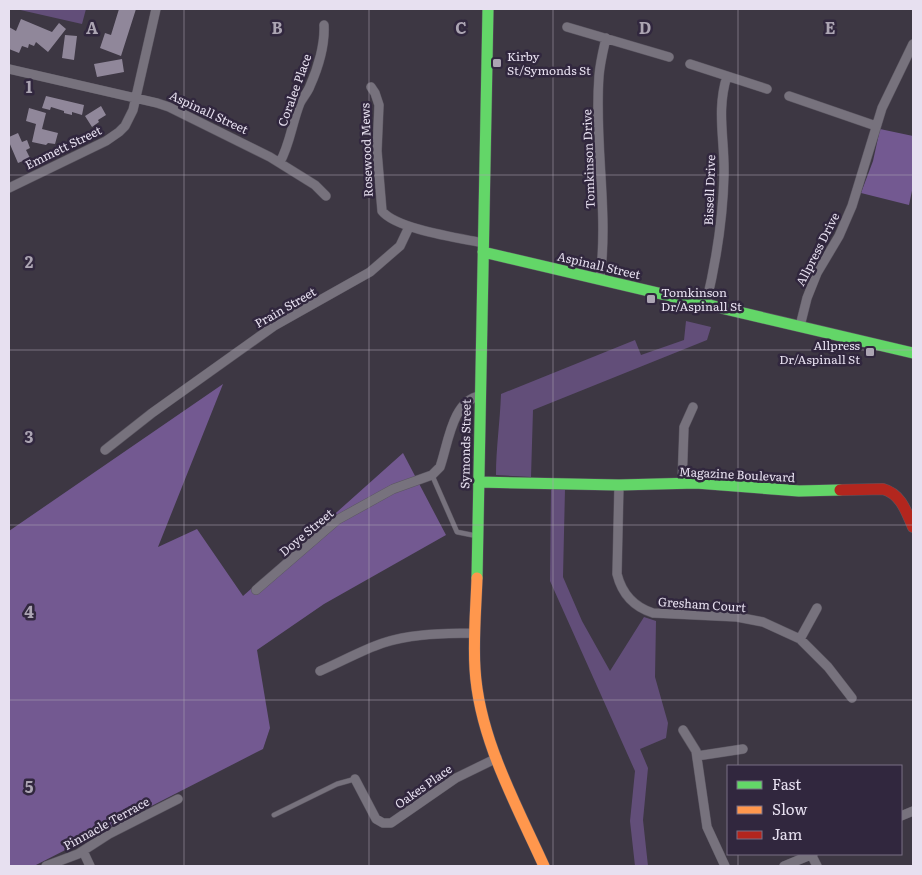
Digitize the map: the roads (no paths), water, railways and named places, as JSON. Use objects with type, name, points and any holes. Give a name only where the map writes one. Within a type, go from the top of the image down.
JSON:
[{"type":"street","name":"Emmett Street","points":[[9,188],[119,132],[130,118],[156,9]]},
{"type":"street","name":"Symonds Street","points":[[488,9],[475,668],[479,701],[486,727],[497,758],[544,866]]},
{"type":"street","name":"Coralee Place","points":[[280,162],[287,148],[300,102],[312,83],[324,41],[324,25]]},
{"type":"street","points":[[567,27],[669,56]]},
{"type":"street","name":"Tomkinson Drive","points":[[600,279],[604,228],[598,92],[606,38]]},
{"type":"street","name":"Allpress Drive","points":[[800,326],[816,273],[839,236],[852,206],[876,126],[889,92],[913,44]]},
{"type":"street","points":[[690,64],[767,89]]},
{"type":"street","name":"Aspinall Street","points":[[9,69],[158,103],[280,162],[315,185],[326,196]]},
{"type":"street","name":"Bissell Drive","points":[[706,304],[715,265],[720,228],[724,172],[721,99],[727,76]]},
{"type":"street","name":"Rosewood Mews","points":[[371,87],[375,93],[378,105],[377,151],[382,211],[391,220],[409,226]]},
{"type":"street","points":[[790,96],[876,126]]},
{"type":"street","points":[[409,226],[483,248]]},
{"type":"street","name":"Prain Street","points":[[105,450],[152,413],[274,326],[370,272],[400,246],[409,226]]},
{"type":"street","name":"Aspinall Street","points":[[483,248],[600,279],[913,353]]},
{"type":"street","points":[[432,475],[440,468],[452,426],[460,409],[468,399],[480,396]]},
{"type":"street","points":[[682,484],[684,427],[693,406]]},
{"type":"street","name":"Doye Street","points":[[256,590],[337,520],[392,489],[432,475]]},
{"type":"street","name":"Magazine Boulevard","points":[[478,482],[727,485],[798,491],[887,490],[898,496],[901,500],[913,528]]},
{"type":"street","name":"Gresham Court","points":[[619,485],[617,574],[620,584],[631,600],[646,611],[654,613],[737,617],[763,622],[800,639],[828,667],[852,698]]},
{"type":"street","points":[[800,639],[817,608]]},
{"type":"street","points":[[320,671],[382,643],[408,637],[475,633]]},
{"type":"street","points":[[683,730],[696,751],[707,827],[725,866]]},
{"type":"street","points":[[697,756],[743,749]]},
{"type":"street","name":"Oakes Place","points":[[355,780],[376,819],[387,824],[464,773],[497,758]]},
{"type":"street","name":"Pinnacle Terrace","points":[[46,866],[71,862],[97,840],[178,799]]},
{"type":"street","points":[[83,850],[90,866]]},
{"type":"street","points":[[784,866],[810,855]]},
{"type":"lane","points":[[432,475],[457,532],[477,536]]},
{"type":"lane","points":[[274,815],[337,784],[355,780]]},
{"type":"place","name":"Kirby St/Symonds St","points":[[497,63]]},
{"type":"place","name":"Tomkinson Dr/Aspinall St","points":[[651,299]]},
{"type":"place","name":"Allpress Dr/Aspinall St","points":[[870,352]]}]
